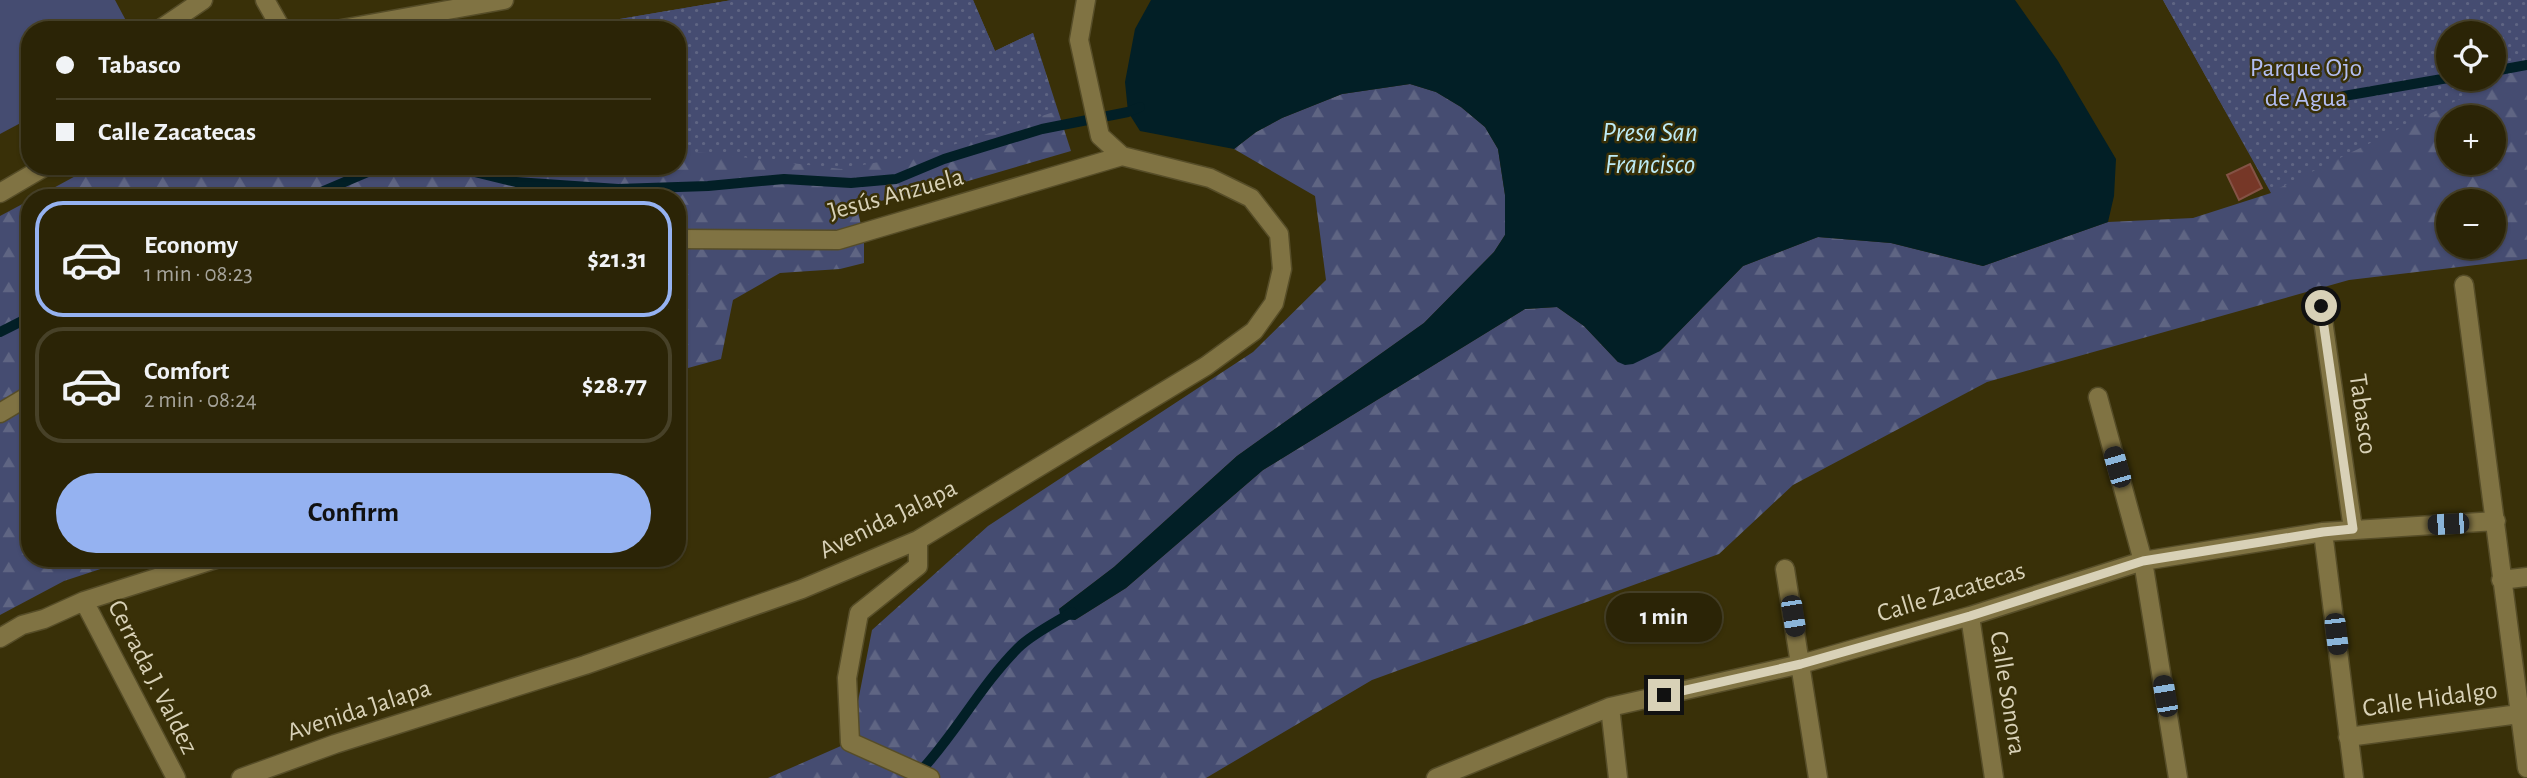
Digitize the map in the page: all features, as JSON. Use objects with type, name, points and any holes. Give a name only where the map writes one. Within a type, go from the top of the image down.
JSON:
[{"type":"street","points":[[172,21],[203,0]]},
{"type":"street","points":[[265,0],[277,21]]},
{"type":"street","points":[[386,21],[504,0]]},
{"type":"street","points":[[1086,0],[1079,40],[1100,136],[1122,156]]},
{"type":"street","name":"Jesús Anzuela","points":[[686,239],[838,240],[1122,156]]},
{"type":"street","name":"Avenida Jalapa","points":[[241,778],[335,744],[585,666],[802,589],[918,540],[1206,366],[1254,331],[1274,303],[1282,269],[1279,234],[1251,198],[1210,178],[1122,156]]},
{"type":"street","points":[[0,193],[31,175]]},
{"type":"street","points":[[2464,285],[2496,521],[2501,580],[2520,672],[2519,714],[2527,768]]},
{"type":"street","name":"Tabasco","points":[[2321,306],[2353,529]]},
{"type":"street","points":[[2098,397],[2143,561],[2178,778]]},
{"type":"street","points":[[0,413],[21,400]]},
{"type":"street","name":"Calle Zacatecas","points":[[1436,778],[1610,707],[1801,664],[1970,616],[2143,561],[2323,532],[2496,521]]},
{"type":"street","points":[[2323,532],[2354,778]]},
{"type":"street","points":[[918,540],[918,566],[859,613],[847,678],[850,742],[930,778]]},
{"type":"street","points":[[0,638],[22,625],[44,619],[84,601],[191,567]]},
{"type":"street","points":[[1785,569],[1818,778]]},
{"type":"street","points":[[2501,580],[2527,577]]},
{"type":"street","name":"Cerrada J. Valdez","points":[[84,601],[176,778]]},
{"type":"street","name":"Calle Sonora","points":[[1970,616],[1994,778]]},
{"type":"street","points":[[1610,707],[1618,778]]},
{"type":"street","name":"Calle Hidalgo","points":[[2348,737],[2519,714]]},
{"type":"green space","points":[[0,0],[115,0],[126,21],[21,21],[21,123],[0,134]]},
{"type":"green space","points":[[732,0],[973,0],[995,51],[1033,33],[1071,151],[951,186],[857,206],[864,240],[864,263],[840,269],[780,273],[733,300],[721,359],[686,369],[686,189],[52,189],[77,175],[686,175],[686,21],[608,21]]},
{"type":"green space","points":[[732,0],[973,0],[995,51],[1033,33],[1057,111],[928,153],[841,169],[686,151],[686,21],[608,21]]},
{"type":"green space","points":[[2163,0],[2527,0],[2527,259],[2349,280],[1987,382],[1793,485],[1719,554],[1372,680],[1206,778],[768,778],[850,742],[872,630],[988,526],[1253,352],[1326,280],[1315,196],[1234,149],[1256,132],[1282,118],[1342,94],[1410,84],[1436,92],[1461,107],[1485,127],[1498,149],[1505,195],[1505,235],[1494,252],[1424,323],[1237,456],[1114,567],[1059,609],[1075,620],[1126,588],[1263,470],[1525,309],[1557,307],[1584,326],[1618,362],[1660,351],[1743,266],[1818,237],[1891,243],[1983,266],[2108,222],[2193,218],[2271,193]]},
{"type":"green space","name":"Parque Ojo de Agua","points":[[2163,0],[2527,0],[2527,66],[2506,76],[2506,21],[2436,21],[2436,91],[2476,91],[2448,105],[2436,105],[2436,111],[2271,192]]},
{"type":"green space","points":[[21,205],[21,567],[107,567],[64,581],[0,615],[0,216]]},
{"type":"water","name":"Presa San Francisco","points":[[1151,0],[2015,0],[2058,61],[2116,159],[2114,196],[2108,222],[1983,266],[1891,243],[1818,237],[1743,266],[1660,351],[1633,364],[1618,362],[1584,326],[1557,307],[1525,309],[1263,470],[1126,588],[1075,620],[1061,619],[1059,609],[1114,567],[1237,456],[1424,323],[1494,252],[1505,235],[1505,195],[1498,149],[1485,127],[1461,107],[1436,92],[1410,84],[1342,94],[1282,118],[1256,132],[1234,149],[1140,131],[1128,112],[1125,82],[1135,29]]},
{"type":"building","points":[[2250,164],[2262,188],[2239,200],[2227,175]]},
{"type":"waterway","points":[[2506,69],[2527,65]]},
{"type":"waterway","points":[[2344,96],[2436,80]]},
{"type":"waterway","points":[[618,189],[708,186],[784,179],[851,183],[896,179],[944,159],[1042,129],[1128,112],[1140,107]]},
{"type":"waterway","points":[[328,189],[361,175]]},
{"type":"waterway","points":[[487,175],[516,182],[618,189]]},
{"type":"waterway","points":[[0,332],[21,322]]},
{"type":"waterway","points":[[916,776],[1018,648],[1072,612]]},
{"type":"route","points":[[1664,695],[1801,664],[1970,616],[2143,561],[2353,529],[2321,306]]}]
